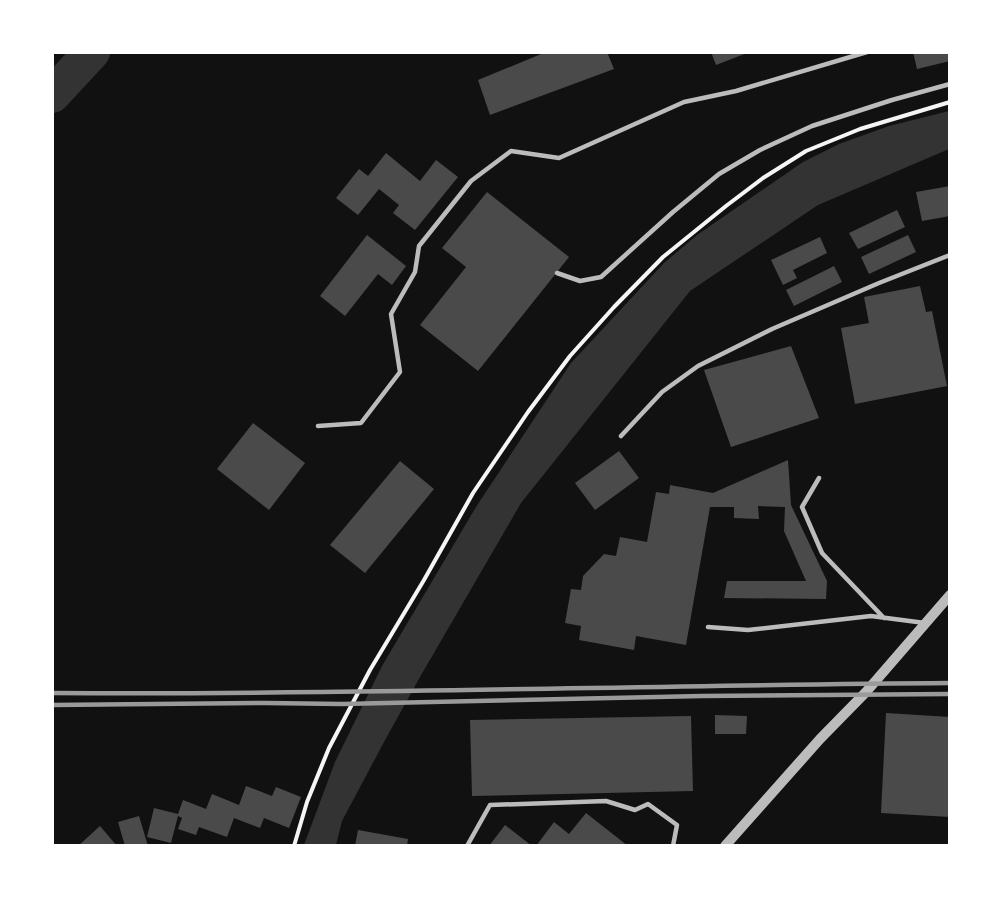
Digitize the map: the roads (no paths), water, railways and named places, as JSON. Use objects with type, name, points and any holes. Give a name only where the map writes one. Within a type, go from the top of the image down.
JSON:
[{"type":"street","points":[[725,846],[948,600]]},
{"type":"lane","points":[[318,426],[361,423],[400,372],[391,314],[415,272],[419,246],[471,181],[511,151],[560,158],[684,102],[736,91],[867,52]]},
{"type":"lane","points":[[556,273],[579,281],[601,277],[719,174],[760,150],[812,126],[950,84]]},
{"type":"lane","points":[[621,436],[662,392],[698,366],[772,329],[950,255]]},
{"type":"lane","points":[[819,478],[802,507],[822,553],[884,618]]},
{"type":"lane","points":[[708,627],[748,630],[871,616],[925,623]]},
{"type":"lane","points":[[467,846],[490,805],[606,801],[635,810],[648,804],[677,825],[673,846]]},
{"type":"waterway","points":[[52,95],[92,52]]},
{"type":"railway","points":[[52,693],[277,693],[950,683]]},
{"type":"railway","points":[[52,705],[342,704],[702,696],[950,694]]}]
